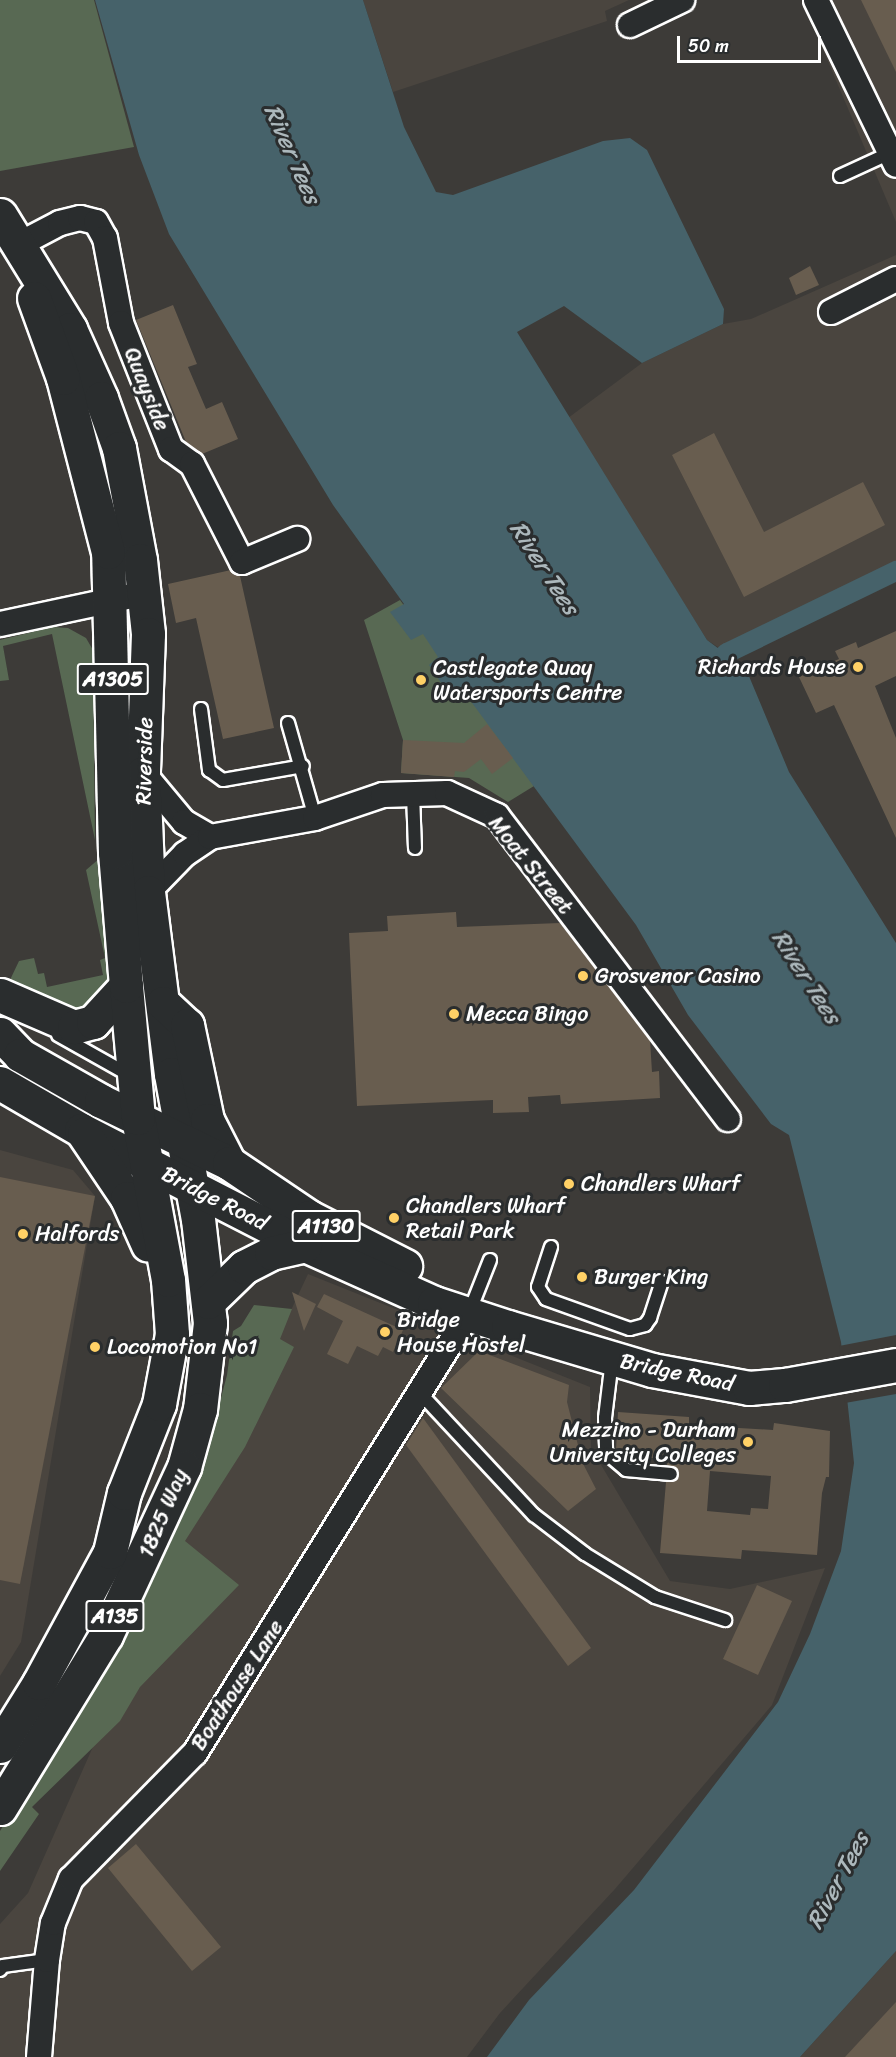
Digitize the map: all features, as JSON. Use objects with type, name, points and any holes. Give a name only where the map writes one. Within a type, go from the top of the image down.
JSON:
[{"type":"main road","name":"Riverside","points":[[7,227],[70,329],[100,398],[118,448],[146,593],[143,773],[148,892],[191,1185]]},
{"type":"main road","name":"Riverside","points":[[7,227],[63,378],[108,552],[115,852],[138,1118],[146,1164]]},
{"type":"main road","points":[[5,998],[74,1027],[93,1022],[126,986]]},
{"type":"main road","name":"A1130","points":[[163,1003],[187,1025],[207,1120],[229,1163]]},
{"type":"main road","name":"Bridge Road","points":[[0,1034],[20,1055],[229,1163],[309,1217],[429,1278],[469,1313]]},
{"type":"main road","name":"Bridge Road","points":[[0,1083],[81,1130],[305,1245],[434,1303],[612,1359],[749,1388],[820,1379],[896,1365]]},
{"type":"main road","points":[[0,1101],[38,1104]]},
{"type":"main road","points":[[81,1130],[127,1198],[168,1280]]},
{"type":"main road","name":"1825 Way","points":[[0,1746],[45,1674],[110,1552],[124,1493],[159,1404],[172,1334],[168,1280],[146,1164]]},
{"type":"main road","name":"1825 Way","points":[[0,1808],[106,1635],[184,1467],[208,1358],[208,1302],[191,1185]]},
{"type":"main road","points":[[208,1302],[244,1267],[271,1253],[305,1245]]},
{"type":"street","points":[[630,25],[682,0]]},
{"type":"street","points":[[816,0],[893,159]]},
{"type":"street","name":"Quayside","points":[[7,227],[60,223],[80,218],[96,222],[105,238],[122,323],[171,449],[192,464],[242,562],[297,539]]},
{"type":"street","points":[[831,312],[896,279]]},
{"type":"street","points":[[0,624],[146,593]]},
{"type":"street","points":[[143,773],[184,822],[210,837]]},
{"type":"street","name":"Moat Street","points":[[148,892],[185,854],[210,837],[315,818],[383,795],[447,793],[496,816],[728,1119]]},
{"type":"street","name":"Boathouse Lane","points":[[39,2057],[46,1960],[53,1923],[71,1879],[195,1753],[421,1394],[469,1313]]},
{"type":"lane","points":[[840,176],[893,159]]},
{"type":"lane","points":[[201,709],[209,770],[223,780],[303,766]]},
{"type":"lane","points":[[288,723],[303,766],[315,818]]},
{"type":"lane","points":[[413,794],[415,848]]},
{"type":"lane","points":[[5,998],[60,1036],[124,1072],[138,1118]]},
{"type":"lane","points":[[551,1247],[538,1287],[546,1299],[630,1329],[645,1325],[650,1318],[662,1282]]},
{"type":"lane","points":[[469,1313],[490,1260]]},
{"type":"lane","points":[[612,1359],[605,1418],[606,1453],[626,1470],[671,1474]]},
{"type":"lane","points":[[421,1394],[534,1515],[585,1554],[655,1597],[725,1620]]},
{"type":"lane","points":[[0,1970],[3,1966],[46,1960]]},
{"type":"shaded area","points":[[363,0],[629,0],[605,11],[607,21],[393,92]]},
{"type":"shaded area","points":[[802,0],[896,0],[896,222]]},
{"type":"shaded area","points":[[896,255],[896,568],[727,653],[707,640],[568,418],[642,363],[723,324],[751,319]]},
{"type":"shaded area","points":[[0,1150],[73,1170],[95,1196],[21,1642],[0,1676]]},
{"type":"shaded area","points":[[308,1274],[590,1387],[591,1448],[670,1581],[730,1589],[825,1568],[772,1705],[615,1889],[500,2013],[467,2057],[0,2057],[0,1924],[28,1893],[220,1461]]},
{"type":"shaded area","points":[[896,1951],[896,2057],[800,2057]]},
{"type":"green space","points":[[0,0],[94,0],[134,147],[0,171]]},
{"type":"green space","name":"Castlegate Quay Watersports Centre","points":[[400,600],[534,786],[508,802],[469,778],[401,773],[403,740],[364,620]]},
{"type":"green space","points":[[52,627],[68,628],[86,638],[93,650],[95,840],[52,634],[3,646],[9,680],[0,681],[0,640]]},
{"type":"green space","points":[[100,858],[110,985],[100,1001],[78,1011],[9,982],[19,961],[34,958],[38,974],[44,973],[47,987],[103,975],[100,960],[105,958],[86,870]]},
{"type":"green space","points":[[254,1305],[292,1309],[280,1339],[294,1347],[245,1447],[185,1541],[239,1585],[140,1687],[120,1721],[32,1807],[39,1814],[0,1871],[0,1831],[85,1693],[188,1487],[212,1432],[227,1375],[233,1331],[241,1326]]},
{"type":"water","name":"River Tees","points":[[95,0],[363,0],[404,127],[436,192],[453,195],[603,141],[630,138],[647,150],[724,309],[723,324],[642,363],[564,306],[517,332],[707,640],[746,669],[789,772],[896,943],[896,1951],[800,2057],[487,2057],[529,2000],[634,1890],[778,1702],[810,1634],[841,1551],[854,1463],[841,1342],[789,1135],[771,1124],[688,1015],[636,925],[461,688],[450,696],[429,665],[438,657],[423,634],[411,640],[390,612],[404,604],[333,505],[169,234],[139,155]]},
{"type":"pier","points":[[896,1335],[896,1394],[845,1403],[839,1346]]},
{"type":"building","points":[[861,0],[896,0],[896,72]]},
{"type":"building","points":[[810,266],[819,285],[796,295],[789,278]]},
{"type":"building","points":[[173,305],[197,364],[188,367],[206,409],[222,402],[238,439],[202,454],[186,442],[136,320]]},
{"type":"building","points":[[714,433],[764,532],[863,482],[885,525],[744,597],[672,455]]},
{"type":"building","points":[[231,570],[240,576],[274,728],[223,739],[196,618],[176,623],[168,584]]},
{"type":"building","points":[[896,631],[896,676],[875,686],[896,738],[896,838],[834,705],[816,713],[799,677],[839,659],[835,651],[856,642],[858,648]]},
{"type":"building","points":[[487,724],[513,758],[492,774],[481,759],[464,772],[455,771],[454,777],[401,773],[403,740],[464,743]]},
{"type":"building","name":"Mecca Bingo","points":[[456,912],[457,927],[560,923],[650,1040],[652,1072],[659,1071],[660,1098],[561,1104],[560,1095],[528,1097],[529,1112],[493,1113],[493,1100],[357,1106],[349,933],[388,931],[387,916]]},
{"type":"building","points":[[0,1177],[95,1196],[20,1584],[0,1580]]},
{"type":"building","points":[[292,1292],[316,1304],[304,1331]]},
{"type":"building","name":"Bridge House Hostel","points":[[324,1294],[403,1330],[393,1352],[383,1347],[378,1356],[357,1346],[348,1364],[327,1354],[343,1321],[317,1307]]},
{"type":"building","points":[[479,1351],[569,1385],[567,1402],[580,1453],[577,1452],[596,1489],[568,1511],[441,1388]]},
{"type":"building","points":[[618,1412],[689,1417],[689,1425],[773,1430],[774,1423],[830,1431],[829,1477],[826,1477],[822,1493],[817,1555],[742,1550],[741,1559],[660,1553],[666,1482],[677,1479],[679,1471],[667,1465],[668,1459],[622,1456],[616,1450]],"holes":[[[710,1471],[771,1476],[768,1509],[751,1508],[750,1515],[707,1511]]]},
{"type":"building","points":[[423,1418],[591,1648],[568,1666],[406,1445]]},
{"type":"building","points":[[757,1585],[792,1601],[758,1675],[723,1659]]},
{"type":"building","points":[[136,1844],[221,1947],[192,1971],[108,1868]]},
{"type":"building","points":[[896,2002],[896,2057],[845,2057]]},
{"type":"waterway","points":[[708,669],[727,653],[896,571]]},
{"type":"place","name":"Richards House","points":[[858,667]]},
{"type":"place","name":"Castlegate Quay Watersports Centre","points":[[421,680]]},
{"type":"place","name":"Grosvenor Casino","points":[[583,976]]},
{"type":"place","name":"Mecca Bingo","points":[[454,1014]]},
{"type":"place","name":"Chandlers Wharf","points":[[569,1184]]},
{"type":"place","name":"Chandlers Wharf Retail Park","points":[[394,1218]]},
{"type":"place","name":"Halfords","points":[[23,1234]]},
{"type":"place","name":"Burger King","points":[[582,1277]]},
{"type":"place","name":"Bridge House Hostel","points":[[385,1332]]},
{"type":"place","name":"Locomotion No1","points":[[95,1347]]},
{"type":"place","name":"Mezzino - Durham University Colleges","points":[[748,1442]]}]
